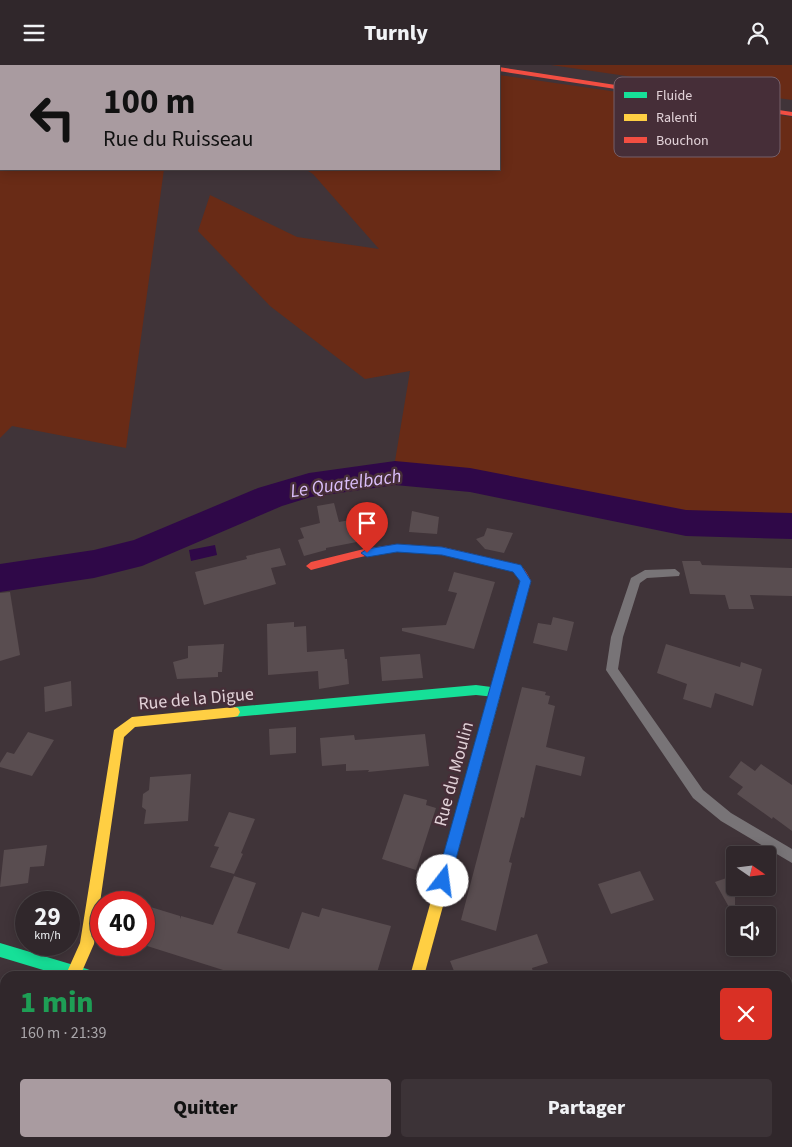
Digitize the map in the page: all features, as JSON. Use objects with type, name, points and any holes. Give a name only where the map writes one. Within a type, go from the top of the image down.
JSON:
[{"type":"main road","points":[[528,65],[614,78]]},
{"type":"main road","points":[[500,69],[614,87]]},
{"type":"main road","name":"Rue du Moulin","points":[[311,566],[397,548],[433,551],[517,568],[526,581],[418,971]]},
{"type":"main road","name":"Rue de la Digue","points":[[74,971],[87,944],[118,734],[132,722],[476,691],[495,692]]},
{"type":"main road","points":[[0,950],[71,971]]},
{"type":"lane","points":[[675,573],[645,574],[635,581],[617,637],[612,670],[698,794],[726,817],[792,856]]},
{"type":"shaded area","points":[[551,65],[792,65],[792,100],[780,98],[780,77],[634,77]]},
{"type":"shaded area","points":[[500,75],[614,91],[614,157],[780,157],[780,115],[792,117],[792,519],[683,516],[477,474],[394,467],[410,371],[365,379],[270,306],[198,231],[210,195],[297,237],[379,249],[313,174],[307,170],[500,170]]},
{"type":"shaded area","points":[[0,170],[164,170],[126,448],[12,426],[0,438]]},
{"type":"shaded area","points":[[215,545],[217,555],[191,561],[189,550]]},
{"type":"building","points":[[334,503],[339,522],[361,518],[367,540],[326,548],[326,550],[304,556],[298,540],[304,538],[300,528],[320,523],[317,506]]},
{"type":"building","points":[[412,511],[439,517],[437,534],[409,532]]},
{"type":"building","points":[[487,528],[513,533],[504,553],[485,549],[476,539],[484,536]]},
{"type":"building","points":[[280,548],[286,565],[271,568],[276,584],[204,605],[195,572],[247,559],[246,556]]},
{"type":"building","points":[[682,561],[700,561],[702,565],[792,568],[792,596],[750,595],[754,609],[729,609],[725,595],[690,594]]},
{"type":"building","points":[[454,572],[495,582],[474,649],[402,631],[402,628],[446,625],[457,593],[448,591]]},
{"type":"building","points":[[10,592],[20,655],[0,661],[0,593]]},
{"type":"building","points":[[553,617],[574,622],[567,651],[533,643],[538,623],[551,625]]},
{"type":"building","points":[[294,622],[294,627],[306,626],[307,652],[344,649],[345,659],[347,659],[349,684],[319,689],[318,671],[268,675],[267,624]]},
{"type":"building","points":[[224,644],[222,672],[218,672],[218,677],[177,679],[173,662],[188,658],[188,646]]},
{"type":"building","points":[[666,644],[740,667],[741,662],[762,669],[753,706],[715,693],[711,708],[683,699],[687,684],[657,673]]},
{"type":"building","points":[[420,654],[423,678],[382,681],[380,657]]},
{"type":"building","points":[[71,681],[72,706],[45,712],[44,687]]},
{"type":"building","points":[[522,687],[546,692],[545,695],[550,696],[548,704],[555,706],[546,747],[585,757],[581,776],[536,765],[524,818],[521,817],[509,862],[512,863],[496,931],[461,920]]},
{"type":"building","points":[[296,727],[296,753],[270,755],[269,729]]},
{"type":"building","points":[[28,732],[54,740],[32,776],[0,767],[0,763],[7,752],[14,754]]},
{"type":"building","points":[[425,734],[429,766],[368,772],[369,770],[346,771],[346,764],[322,766],[320,738],[354,735],[355,740]]},
{"type":"building","points":[[741,761],[755,771],[761,764],[792,785],[792,831],[737,794],[743,787],[729,777]]},
{"type":"building","points":[[191,774],[188,821],[144,824],[146,810],[142,807],[143,794],[149,790],[150,777]]},
{"type":"building","points":[[404,794],[427,800],[426,805],[436,808],[416,870],[382,859]]},
{"type":"building","points":[[229,812],[255,819],[234,874],[210,867],[219,847],[214,846]]},
{"type":"building","points":[[47,845],[44,866],[30,867],[28,883],[0,887],[4,850]]},
{"type":"building","points":[[640,871],[654,900],[611,914],[598,884]]},
{"type":"building","points":[[234,876],[256,883],[237,933],[289,949],[302,912],[319,917],[322,908],[391,926],[378,971],[226,971],[155,948],[155,908],[180,916],[180,919],[181,916],[213,925]]},
{"type":"building","points":[[726,878],[726,896],[735,896],[735,906],[728,906],[715,882]]},
{"type":"building","points":[[537,934],[548,963],[532,968],[533,971],[454,971],[450,961]]},
{"type":"waterway","name":"Le Quatelbach","points":[[0,578],[94,564],[142,552],[270,497],[309,485],[395,473],[470,480],[686,523],[792,526]]},
{"type":"traffic: fast","points":[[234,712],[476,690],[495,692]]},
{"type":"traffic: fast","points":[[0,950],[70,971]]},
{"type":"traffic: slow","points":[[418,971],[494,696]]},
{"type":"traffic: slow","points":[[74,971],[87,944],[118,734],[132,722],[234,712]]},
{"type":"traffic: jam","points":[[500,69],[614,87]]},
{"type":"traffic: jam","points":[[780,112],[792,114]]},
{"type":"traffic: jam","points":[[311,566],[375,551],[412,548],[458,554],[517,568],[526,581],[494,696]]},
{"type":"route","points":[[367,553],[397,548],[442,551],[517,568],[526,581],[443,881]]}]
